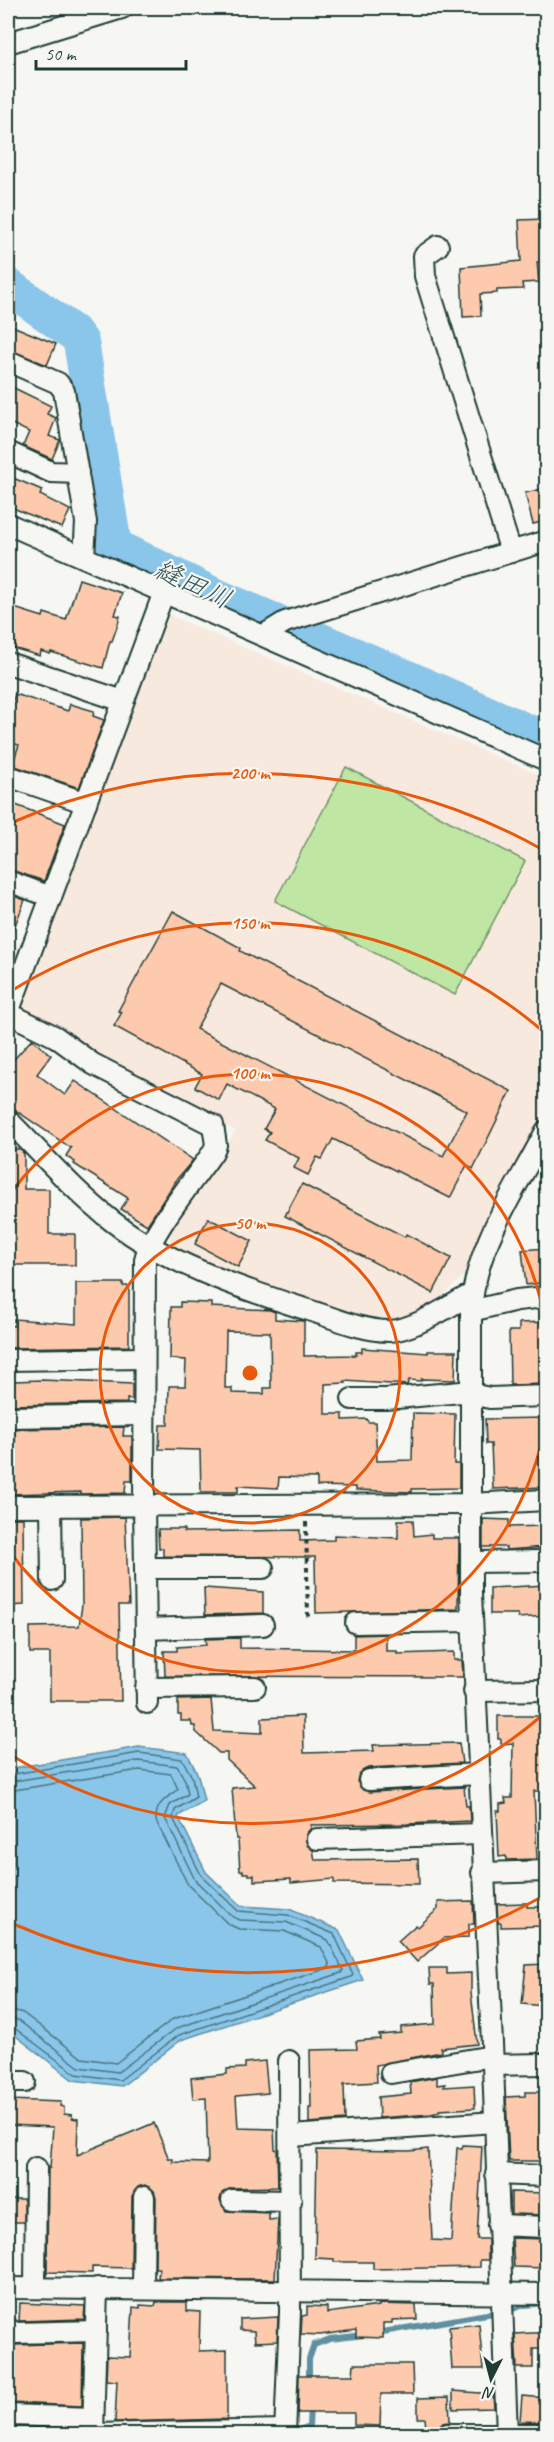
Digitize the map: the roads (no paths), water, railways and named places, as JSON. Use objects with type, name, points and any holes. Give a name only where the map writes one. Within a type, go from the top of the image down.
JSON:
[{"type":"street","points":[[8,43],[122,8]]},
{"type":"street","points":[[438,246],[424,256],[425,276],[511,552]]},
{"type":"street","points":[[8,361],[62,387],[66,399],[86,522],[84,557]]},
{"type":"street","points":[[8,452],[51,472],[78,473]]},
{"type":"street","points":[[8,524],[546,760]]},
{"type":"street","points":[[264,635],[285,622],[546,541]]},
{"type":"street","points":[[164,592],[8,1013],[56,1037],[93,1064],[213,1125],[216,1145],[213,1152],[150,1244],[146,1252],[144,1268],[146,1695],[255,1687]]},
{"type":"street","points":[[8,663],[123,701]]},
{"type":"street","points":[[8,776],[86,803]]},
{"type":"street","points":[[8,881],[51,897]]},
{"type":"street","points":[[8,1120],[99,1210],[129,1233],[170,1256],[244,1289],[365,1328],[390,1331],[407,1327],[471,1302],[546,1297]]},
{"type":"street","points":[[507,2434],[493,2060],[474,1691],[470,1504],[471,1302],[490,1237],[546,1131]]},
{"type":"street","points":[[8,1360],[144,1358]]},
{"type":"street","points":[[352,1399],[386,1399],[461,1392],[490,1398],[546,1396]]},
{"type":"street","points":[[8,1417],[144,1415]]},
{"type":"street","points":[[8,1506],[470,1504],[546,1500]]},
{"type":"street","points":[[51,1505],[52,1580]]},
{"type":"street","points":[[471,1562],[546,1561]]},
{"type":"street","points":[[145,1568],[263,1568]]},
{"type":"street","points":[[356,1623],[472,1621]]},
{"type":"street","points":[[147,1629],[263,1625]]},
{"type":"street","points":[[474,1691],[546,1690]]},
{"type":"street","points":[[369,1780],[478,1774]]},
{"type":"street","points":[[317,1839],[481,1834]]},
{"type":"street","points":[[482,1873],[546,1871]]},
{"type":"street","points":[[391,2073],[493,2060],[546,2064]]},
{"type":"street","points":[[8,2415],[93,2429],[285,2432],[291,2201],[289,2061]]},
{"type":"street","points":[[291,2136],[495,2122]]},
{"type":"street","points":[[35,2288],[36,2168]]},
{"type":"street","points":[[496,2174],[546,2176]]},
{"type":"street","points":[[143,2289],[144,2197]]},
{"type":"street","points":[[232,2200],[291,2201]]},
{"type":"street","points":[[498,2225],[546,2227]]},
{"type":"street","points":[[8,2301],[8,2288],[546,2294]]},
{"type":"street","points":[[93,2429],[97,2288]]},
{"type":"street","points":[[8,2328],[14,2333],[96,2331]]},
{"type":"street","points":[[447,2434],[546,2434]]},
{"type":"water","points":[[139,1747],[187,1753],[198,1775],[204,1801],[178,1816],[206,1872],[241,1906],[289,1909],[339,1930],[363,1980],[181,2040],[122,2086],[73,2080],[8,2030],[8,1769]]},
{"type":"waterway","name":"縫田川","points":[[8,286],[75,334],[81,342],[114,546],[211,594],[546,740]]},
{"type":"waterway","points":[[377,2333],[510,2310],[524,2305],[546,2303]]},
{"type":"waterway","points":[[309,2381],[309,2359],[314,2345],[330,2339],[364,2335]]},
{"type":"waterway","points":[[292,2434],[309,2426],[310,2406]]}]
